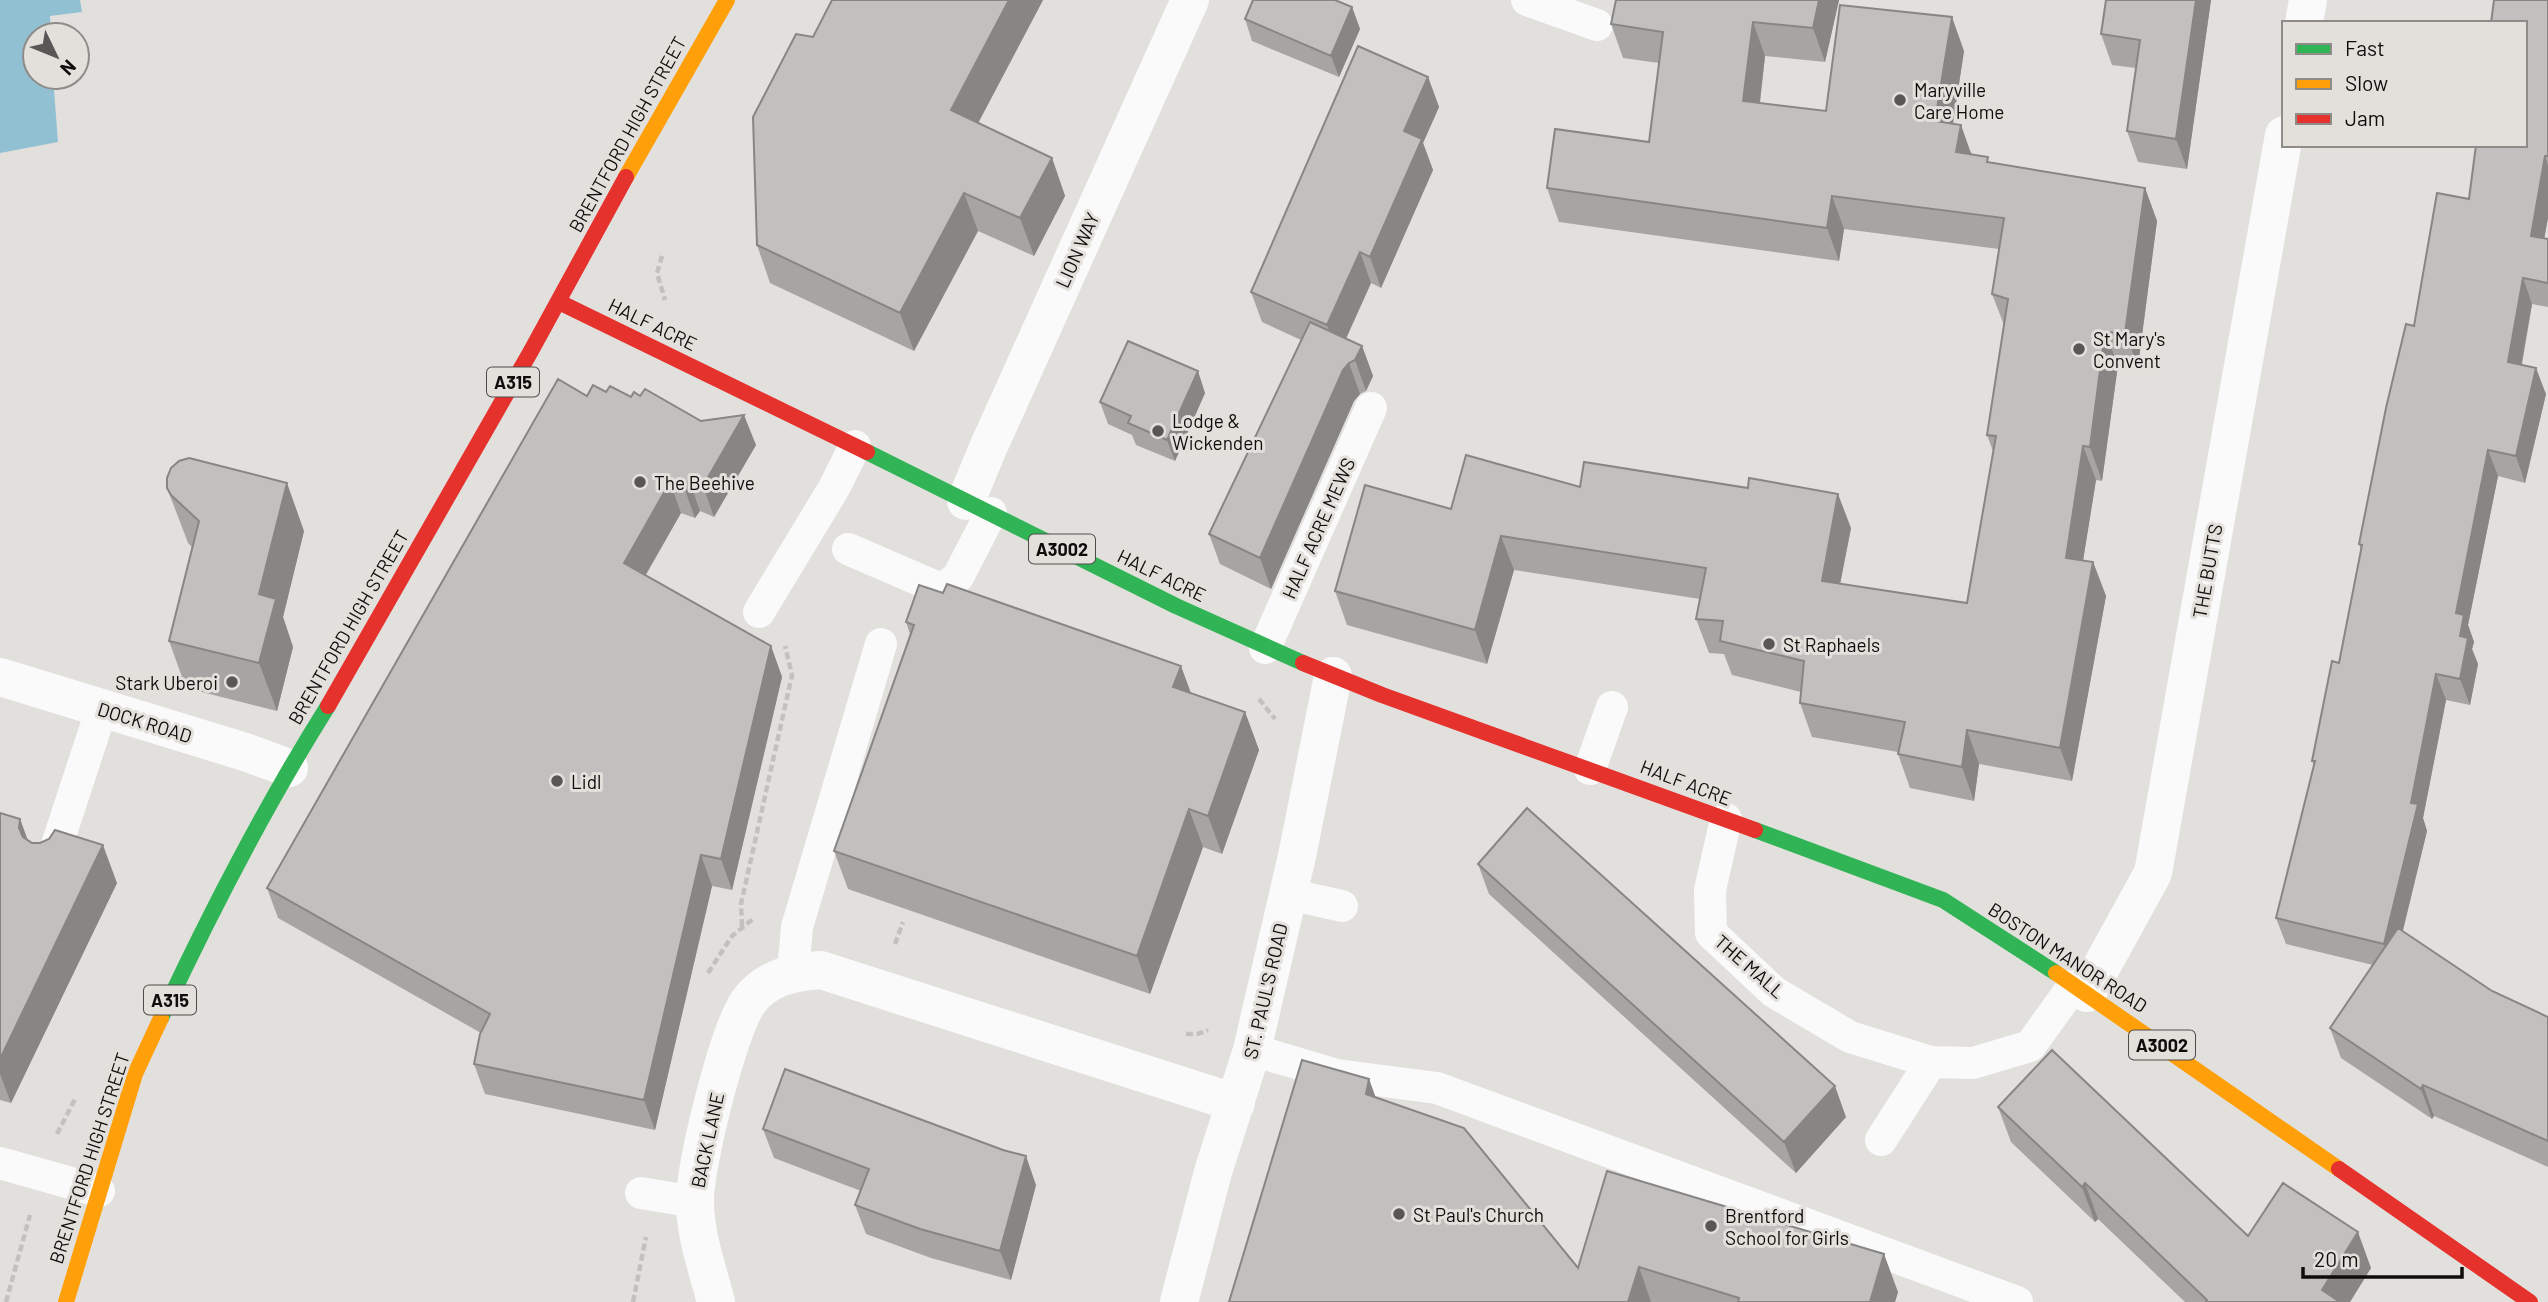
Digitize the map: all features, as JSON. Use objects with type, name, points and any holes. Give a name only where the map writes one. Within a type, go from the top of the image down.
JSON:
[{"type":"main road","name":"BRENTFORD HIGH STREET","points":[[66,1302],[135,1074],[195,945],[289,768],[342,684],[727,0]]},
{"type":"main road","name":"HALF ACRE","points":[[559,302],[1265,648],[1460,724],[1767,835]]},
{"type":"main road","name":"BOSTON MANOR ROAD","points":[[1767,835],[1943,900],[2081,989],[2528,1301]]},
{"type":"street","name":"LION WAY","points":[[979,507],[988,448],[1190,0]]},
{"type":"street","points":[[2304,21],[2308,0]]},
{"type":"street","name":"THE BUTTS","points":[[2081,989],[2153,873],[2282,146]]},
{"type":"street","name":"ST. PAUL'S ROAD","points":[[1179,1302],[1213,1172],[1252,1050],[1288,894],[1333,676]]},
{"type":"street","name":"DOCK ROAD","points":[[0,677],[289,768]]},
{"type":"street","points":[[778,979],[821,971],[1236,1103]]},
{"type":"street","name":"BACK LANE","points":[[716,1302],[698,1233],[695,1202],[698,1170],[726,1056],[740,1017],[749,1000],[778,979]]},
{"type":"lane","points":[[1527,0],[1597,25]]},
{"type":"lane","name":"HALF ACRE MEWS","points":[[1265,648],[1371,408]]},
{"type":"lane","points":[[760,612],[834,488],[855,446]]},
{"type":"lane","points":[[848,549],[944,588],[958,577],[979,507]]},
{"type":"lane","points":[[778,979],[797,927],[881,644]]},
{"type":"lane","points":[[1590,769],[1612,707]]},
{"type":"lane","points":[[51,863],[102,708]]},
{"type":"lane","name":"THE MALL","points":[[1726,819],[1710,890],[1711,933],[1774,992],[1850,1037],[1931,1062],[1973,1063],[2030,1046],[2081,989]]},
{"type":"lane","points":[[1288,894],[1342,906]]},
{"type":"lane","points":[[1252,1050],[1337,1075],[1437,1088],[2017,1302]]},
{"type":"lane","points":[[1881,1140],[1931,1062]]},
{"type":"lane","points":[[0,1163],[99,1191]]},
{"type":"lane","points":[[648,1194],[695,1202]]},
{"type":"path","points":[[662,256],[657,273],[665,301]]},
{"type":"path","points":[[742,926],[741,904],[792,675],[783,636],[760,612]]},
{"type":"path","points":[[1255,696],[1273,714],[1277,726]]},
{"type":"path","points":[[705,979],[714,961],[747,921],[759,916],[797,927]]},
{"type":"path","points":[[894,946],[903,922]]},
{"type":"path","points":[[1182,1033],[1197,1034],[1215,1025]]},
{"type":"path","points":[[633,1302],[648,1194]]},
{"type":"path","points":[[6,1302],[15,1264]]},
{"type":"water","points":[[0,0],[80,0],[82,12],[50,16],[50,21],[21,21],[21,91],[54,91],[58,142],[0,153]]},
{"type":"building","points":[[832,0],[1009,0],[951,110],[1052,158],[1020,218],[964,193],[900,313],[757,245],[753,117],[796,34],[813,37]]},
{"type":"building","points":[[1253,0],[1335,0],[1352,7],[1331,56],[1245,19]]},
{"type":"building","points":[[1616,0],[1819,0],[1813,28],[1753,22],[1743,101],[1826,111],[1840,5],[1952,17],[1935,121],[1961,125],[1956,152],[1988,157],[1987,162],[2145,188],[2125,333],[2105,332],[2090,447],[2083,446],[2066,558],[2093,562],[2060,748],[1967,730],[1962,767],[1898,754],[1905,722],[1800,703],[1804,661],[1720,641],[1723,621],[1696,619],[1706,568],[1501,536],[1475,630],[1335,591],[1365,485],[1451,509],[1466,455],[1580,487],[1584,462],[1748,488],[1749,478],[1838,494],[1822,581],[1967,603],[1996,436],[1987,435],[2008,299],[1992,294],[2004,218],[1832,196],[1827,228],[1547,188],[1555,129],[1649,142],[1663,32],[1611,24]]},
{"type":"building","points":[[2106,0],[2196,0],[2176,139],[2127,131],[2140,40],[2101,34]]},
{"type":"building","points":[[2494,0],[2548,0],[2548,156],[2545,156],[2531,236],[2548,239],[2548,283],[2523,278],[2508,362],[2536,368],[2516,456],[2488,450],[2456,613],[2464,615],[2460,636],[2468,638],[2460,679],[2436,674],[2411,803],[2418,804],[2384,944],[2276,918],[2315,761],[2312,761],[2332,661],[2339,663],[2386,408],[2406,324],[2414,326],[2437,193],[2469,199],[2476,147],[2527,147],[2527,21],[2491,21]]},
{"type":"building","points":[[1358,46],[1428,77],[1404,131],[1422,139],[1370,257],[1360,252],[1327,325],[1251,292]]},
{"type":"building","points":[[1310,322],[1362,346],[1355,360],[1343,370],[1260,558],[1209,534]]},
{"type":"building","points":[[1128,341],[1198,371],[1167,440],[1128,423],[1131,416],[1100,402]]},
{"type":"building","name":"Lidl","points":[[558,379],[587,396],[593,385],[606,392],[610,386],[631,397],[634,392],[640,396],[645,389],[701,421],[744,415],[703,486],[689,480],[684,487],[670,482],[624,563],[771,646],[721,859],[701,855],[644,1100],[474,1064],[480,1034],[490,1014],[267,888]]},
{"type":"building","points":[[189,458],[287,483],[259,594],[276,599],[259,663],[169,641],[199,521],[171,495],[167,488],[167,478],[171,468],[179,461]]},
{"type":"building","points":[[947,584],[1181,666],[1173,687],[1245,712],[1208,816],[1189,809],[1137,956],[834,851],[914,625],[906,622],[919,585],[943,593]]},
{"type":"building","points":[[1527,808],[1835,1086],[1784,1142],[1478,864]]},
{"type":"building","points":[[0,813],[20,819],[19,828],[23,837],[32,843],[49,839],[55,830],[103,845],[0,1059]]},
{"type":"building","points":[[2398,928],[2492,991],[2548,1017],[2548,1141],[2423,1085],[2421,1089],[2330,1028]]},
{"type":"building","points":[[2052,1050],[2248,1236],[2283,1183],[2358,1232],[2322,1290],[2340,1302],[2206,1302],[2207,1300],[2085,1183],[2082,1187],[1998,1107]]},
{"type":"building","points":[[1302,1060],[1369,1079],[1366,1094],[1464,1128],[1578,1268],[1607,1171],[1884,1254],[1870,1302],[1738,1302],[1739,1298],[1639,1267],[1628,1302],[1229,1302]]},
{"type":"building","points":[[785,1069],[1003,1150],[1026,1156],[1000,1251],[920,1229],[855,1205],[869,1169],[763,1129]]},
{"type":"traffic: fast","points":[[867,452],[1176,606],[1303,663]]},
{"type":"traffic: fast","points":[[161,1018],[240,859],[328,706]]},
{"type":"traffic: fast","points":[[1755,830],[1943,900],[2056,973]]},
{"type":"traffic: slow","points":[[626,177],[727,0]]},
{"type":"traffic: slow","points":[[2056,973],[2339,1169]]},
{"type":"traffic: slow","points":[[66,1302],[135,1074],[161,1018]]},
{"type":"traffic: jam","points":[[328,706],[531,351],[626,177]]},
{"type":"traffic: jam","points":[[559,302],[867,452]]},
{"type":"traffic: jam","points":[[1303,663],[1382,695],[1755,830]]},
{"type":"traffic: jam","points":[[2339,1169],[2530,1302]]},
{"type":"place","name":"Maryville Care Home","points":[[1900,100]]},
{"type":"place","name":"St Mary's Convent","points":[[2079,349]]},
{"type":"place","name":"Lodge & Wickenden","points":[[1158,431]]},
{"type":"place","name":"The Beehive","points":[[640,482]]},
{"type":"place","name":"St Raphaels","points":[[1769,644]]},
{"type":"place","name":"Stark Uberoi","points":[[232,682]]},
{"type":"place","name":"Lidl","points":[[557,781]]},
{"type":"place","name":"St Paul's Church","points":[[1399,1214]]},
{"type":"place","name":"Brentford School for Girls","points":[[1711,1226]]}]
